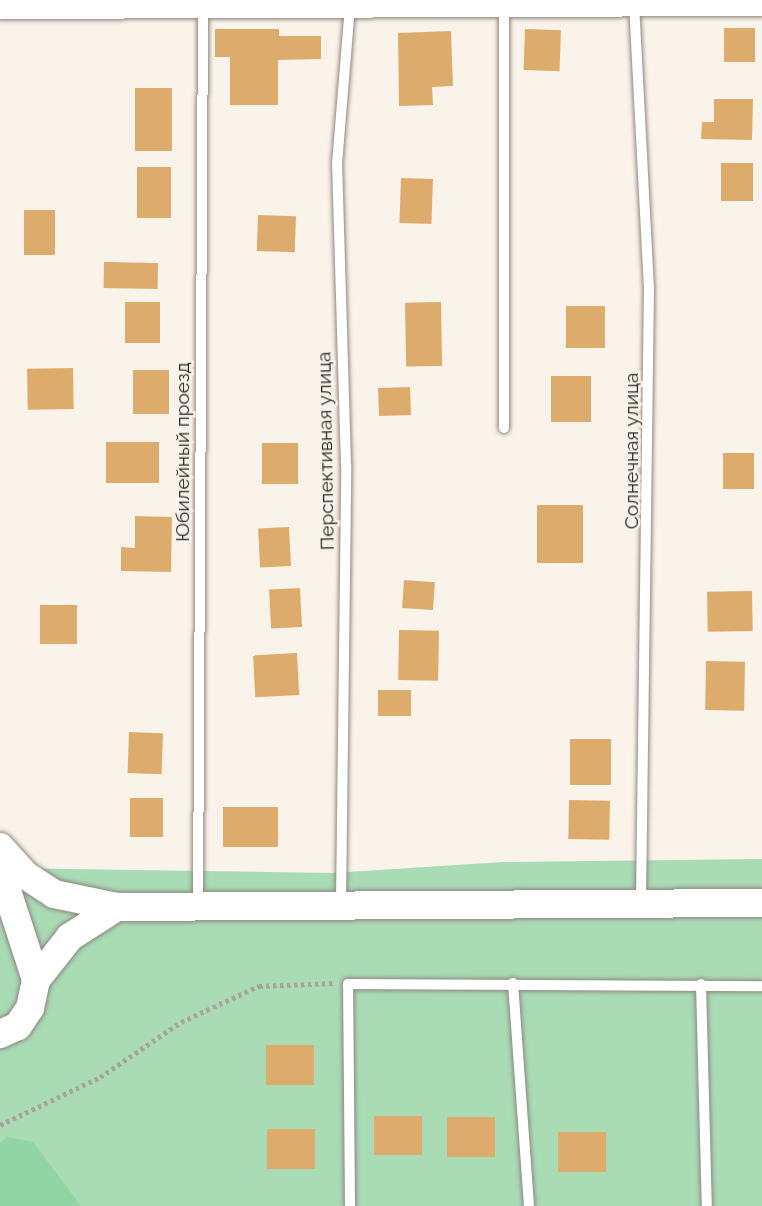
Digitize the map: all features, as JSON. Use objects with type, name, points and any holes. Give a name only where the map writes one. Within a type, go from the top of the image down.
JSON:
[{"type":"main road","points":[[0,847],[25,875],[54,894],[117,907],[341,902],[762,903]]},
{"type":"main road","points":[[0,869],[36,979]]},
{"type":"main road","points":[[0,1034],[18,1026],[30,1008],[36,979],[70,937],[117,907]]},
{"type":"street","points":[[0,9],[203,3],[634,3],[762,6]]},
{"type":"lane","name":"Юбилейный проезд","points":[[198,904],[203,3]]},
{"type":"lane","name":"Перспективная улица","points":[[341,902],[346,465],[337,164],[350,3]]},
{"type":"lane","points":[[504,3],[504,428]]},
{"type":"lane","name":"Солнечная улица","points":[[634,3],[649,301],[641,901]]},
{"type":"lane","points":[[350,1206],[348,984],[762,986]]},
{"type":"lane","points":[[513,984],[529,1206]]},
{"type":"lane","points":[[701,984],[707,1206]]},
{"type":"path","points":[[0,1125],[100,1077],[181,1022],[260,986],[348,984]]},
{"type":"green space","points":[[762,859],[762,1206],[0,1206],[0,868],[332,873],[503,862]]},
{"type":"green space","points":[[7,1137],[33,1142],[81,1206],[0,1206],[0,1143]]},
{"type":"building","points":[[724,28],[755,28],[755,62],[724,62]]},
{"type":"building","points":[[215,29],[279,29],[279,36],[321,36],[321,59],[278,60],[278,105],[230,105],[230,57],[215,57]]},
{"type":"building","points":[[525,29],[561,30],[560,71],[524,70]]},
{"type":"building","points":[[451,31],[453,86],[432,87],[433,105],[399,106],[398,33]]},
{"type":"building","points":[[135,88],[172,88],[172,151],[135,151]]},
{"type":"building","points":[[714,99],[753,99],[752,140],[701,139],[702,122],[714,122]]},
{"type":"building","points":[[721,163],[753,163],[753,201],[721,201]]},
{"type":"building","points":[[137,167],[171,167],[171,218],[137,218]]},
{"type":"building","points":[[401,178],[433,179],[431,224],[399,223]]},
{"type":"building","points":[[24,210],[55,210],[55,255],[24,255]]},
{"type":"building","points":[[258,215],[296,216],[295,252],[257,251]]},
{"type":"building","points":[[104,262],[158,263],[158,289],[104,288]]},
{"type":"building","points":[[125,302],[160,302],[160,343],[125,343]]},
{"type":"building","points":[[441,302],[442,366],[406,367],[405,303]]},
{"type":"building","points":[[566,306],[605,306],[605,348],[566,348]]},
{"type":"building","points":[[73,368],[74,409],[28,410],[27,369]]},
{"type":"building","points":[[133,370],[169,370],[169,414],[133,414]]},
{"type":"building","points":[[551,376],[591,376],[591,422],[551,422]]},
{"type":"building","points":[[410,387],[411,415],[379,416],[378,388]]},
{"type":"building","points":[[106,442],[159,442],[159,483],[106,483]]},
{"type":"building","points":[[262,443],[298,443],[298,484],[262,484]]},
{"type":"building","points":[[723,453],[754,453],[754,489],[723,489]]},
{"type":"building","points":[[537,505],[583,505],[583,563],[537,563]]},
{"type":"building","points":[[135,516],[172,517],[171,572],[121,571],[121,547],[135,548]]},
{"type":"building","points":[[289,527],[291,566],[260,568],[258,529]]},
{"type":"building","points":[[404,580],[435,582],[433,610],[402,608]]},
{"type":"building","points":[[300,588],[302,627],[271,629],[269,590]]},
{"type":"building","points":[[752,591],[753,631],[708,632],[707,592]]},
{"type":"building","points":[[40,605],[77,605],[77,644],[40,644]]},
{"type":"building","points":[[399,630],[439,631],[438,681],[398,680]]},
{"type":"building","points":[[297,653],[299,695],[255,697],[253,655]]},
{"type":"building","points":[[706,661],[745,662],[744,711],[705,710]]},
{"type":"building","points":[[378,690],[411,690],[411,716],[378,716]]},
{"type":"building","points":[[129,732],[163,733],[162,774],[128,773]]},
{"type":"building","points":[[570,739],[611,739],[611,785],[570,785]]},
{"type":"building","points":[[130,798],[163,798],[163,837],[130,837]]},
{"type":"building","points":[[569,800],[610,801],[609,840],[568,839]]},
{"type":"building","points":[[223,807],[278,807],[278,847],[223,847]]},
{"type":"building","points":[[266,1045],[314,1045],[314,1085],[266,1085]]},
{"type":"building","points":[[374,1116],[422,1116],[422,1155],[374,1155]]},
{"type":"building","points":[[447,1117],[495,1117],[495,1157],[447,1157]]},
{"type":"building","points":[[267,1129],[315,1129],[315,1169],[267,1169]]},
{"type":"building","points":[[558,1132],[606,1132],[606,1172],[558,1172]]}]
